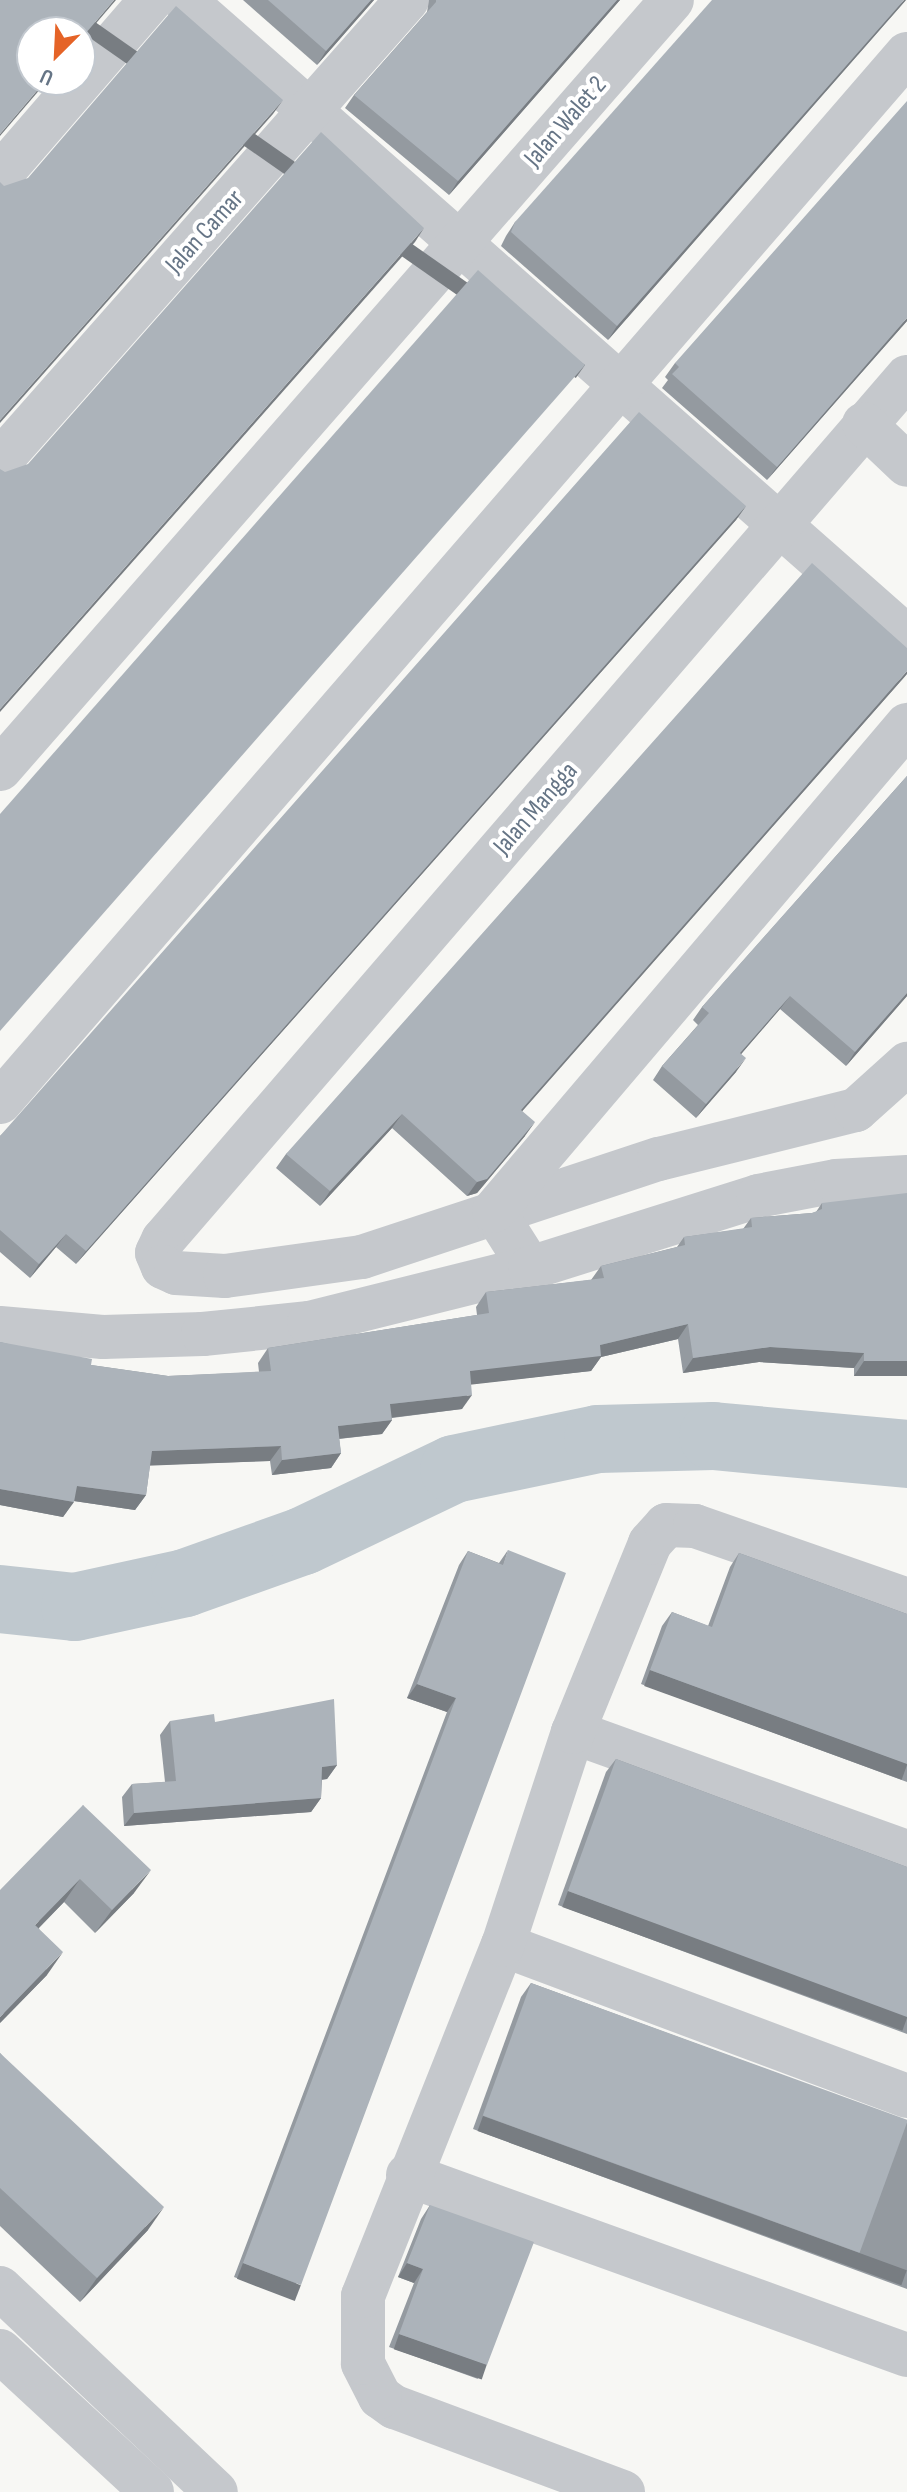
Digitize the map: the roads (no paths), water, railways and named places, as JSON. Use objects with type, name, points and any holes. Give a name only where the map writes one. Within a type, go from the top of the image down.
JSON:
[{"type":"street","points":[[0,175],[151,0]]},
{"type":"street","points":[[184,0],[618,387],[781,524],[907,637]]},
{"type":"street","name":"Jalan Camar","points":[[0,461],[312,114],[407,0]]},
{"type":"street","name":"Jalan Walet 2","points":[[0,769],[672,0]]},
{"type":"street","points":[[0,1102],[907,54]]},
{"type":"street","name":"Jalan Mangga","points":[[494,1211],[362,1257],[225,1276],[176,1273],[163,1267],[157,1253],[163,1240],[907,377]]},
{"type":"street","points":[[864,424],[907,465]]},
{"type":"street","points":[[494,1211],[907,725]]},
{"type":"street","points":[[494,1211],[748,1134],[856,1110],[907,1064]]},
{"type":"street","points":[[0,1328],[103,1337],[203,1334],[309,1323],[530,1268],[758,1196],[836,1181],[907,1177]]},
{"type":"street","points":[[494,1211],[530,1268]]},
{"type":"street","points":[[623,2492],[394,2407],[371,2384],[363,2363],[363,2296],[408,2175],[503,1945],[573,1732],[641,1557],[666,1525],[723,1534],[907,1600]]},
{"type":"street","points":[[573,1732],[907,1852]]},
{"type":"street","points":[[503,1945],[907,2096]]},
{"type":"street","points":[[408,2175],[907,2355]]},
{"type":"street","points":[[0,2288],[216,2492]]},
{"type":"street","points":[[0,2351],[152,2492]]},
{"type":"waterway","points":[[0,1599],[75,1607],[185,1583],[303,1541],[454,1469],[598,1439],[713,1436],[907,1454]]}]
